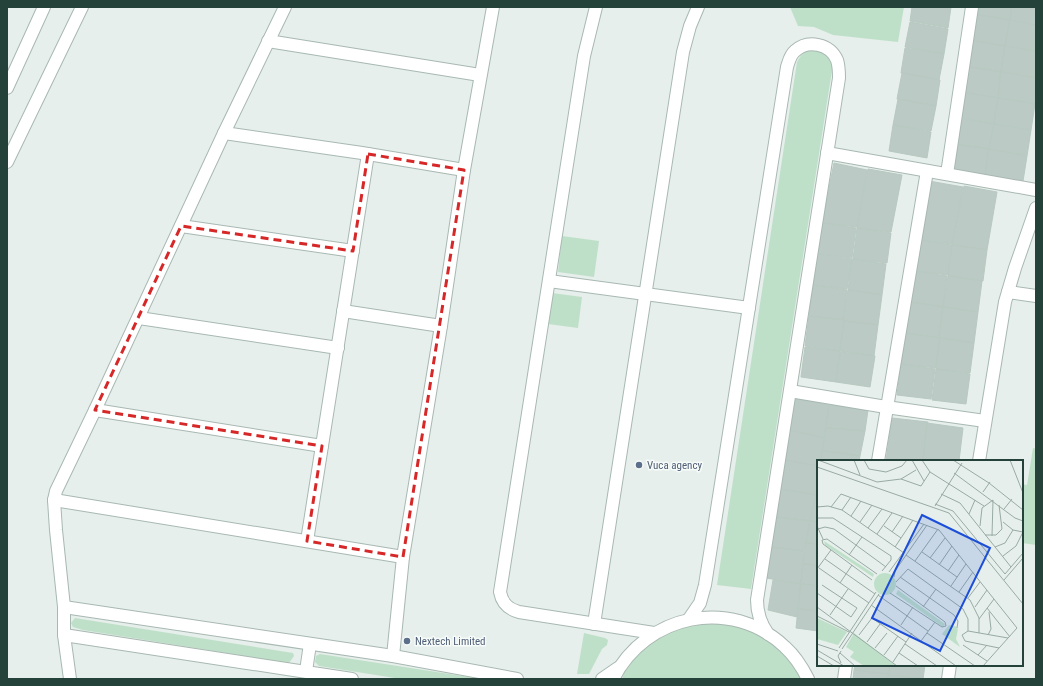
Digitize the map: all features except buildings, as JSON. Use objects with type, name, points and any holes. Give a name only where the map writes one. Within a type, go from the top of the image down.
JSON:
[{"type":"street","points":[[7,88],[44,7]]},
{"type":"street","points":[[7,162],[82,7]]},
{"type":"street","points":[[70,679],[64,635],[64,607],[54,500],[57,487],[95,410],[224,133],[285,7]]},
{"type":"street","points":[[393,656],[403,557],[441,326],[464,170],[493,7]]},
{"type":"street","points":[[596,7],[584,56],[500,592],[504,603],[515,610],[654,633]]},
{"type":"street","points":[[594,624],[683,52],[690,26],[698,7]]},
{"type":"street","points":[[947,174],[972,7]]},
{"type":"street","points":[[268,41],[480,75]]},
{"type":"street","points":[[689,619],[700,603],[704,590],[787,67],[790,58],[796,50],[813,44],[823,46],[831,51],[837,59],[839,68],[757,600],[759,618],[762,626],[768,634]]},
{"type":"street","points":[[224,133],[464,170]]},
{"type":"street","points":[[827,153],[1036,190]]},
{"type":"street","points":[[307,541],[368,154]]},
{"type":"street","points":[[878,460],[927,171]]},
{"type":"street","points":[[979,460],[1008,292],[1036,208]]},
{"type":"street","points":[[181,226],[353,250]]},
{"type":"street","points":[[549,281],[749,308]]},
{"type":"street","points":[[1008,292],[1036,296]]},
{"type":"street","points":[[343,311],[441,326]]},
{"type":"street","points":[[138,318],[338,348]]},
{"type":"street","points":[[790,392],[985,421]]},
{"type":"street","points":[[95,410],[322,446]]},
{"type":"street","points":[[54,500],[403,557]]},
{"type":"street","points":[[64,607],[393,656],[517,679]]},
{"type":"street","points":[[613,679],[620,666],[635,648],[654,633],[665,627],[689,619],[709,617],[730,619],[749,624],[768,634],[785,647],[800,664],[808,679]]},
{"type":"street","points":[[64,635],[352,679]]},
{"type":"street","points":[[306,671],[310,644]]},
{"type":"street","points":[[602,679],[620,666]]},
{"type":"street","points":[[844,679],[846,666]]},
{"type":"street","points":[[948,679],[950,666]]},
{"type":"highlighted area","points":[[368,154],[464,170],[403,557],[307,541],[322,446],[95,410],[181,226],[353,251]]},
{"type":"green space","points":[[790,7],[904,7],[898,42],[833,35],[814,27],[798,26]]},
{"type":"green space","points":[[820,49],[829,54],[833,64],[751,589],[717,585],[797,62],[801,55],[806,52]]},
{"type":"green space","points":[[562,236],[599,241],[594,277],[558,272]]},
{"type":"green space","points":[[552,293],[582,297],[578,328],[548,324]]},
{"type":"green space","points":[[1033,448],[1036,449],[1036,545],[1023,543],[1023,484],[1027,485]]},
{"type":"green space","points":[[75,618],[293,653],[294,656],[289,663],[83,630],[73,627],[71,623]]},
{"type":"green space","points":[[739,622],[769,636],[793,659],[803,679],[622,679],[626,668],[647,643],[675,626]]},
{"type":"green space","points":[[584,633],[608,640],[607,645],[602,649],[589,674],[577,674]]},
{"type":"green space","points":[[320,654],[482,679],[401,679],[319,666],[315,662],[316,656]]},
{"type":"place","name":"Vuca agency","points":[[639,465]]},
{"type":"place","name":"Nextech Limited","points":[[407,641]]}]
